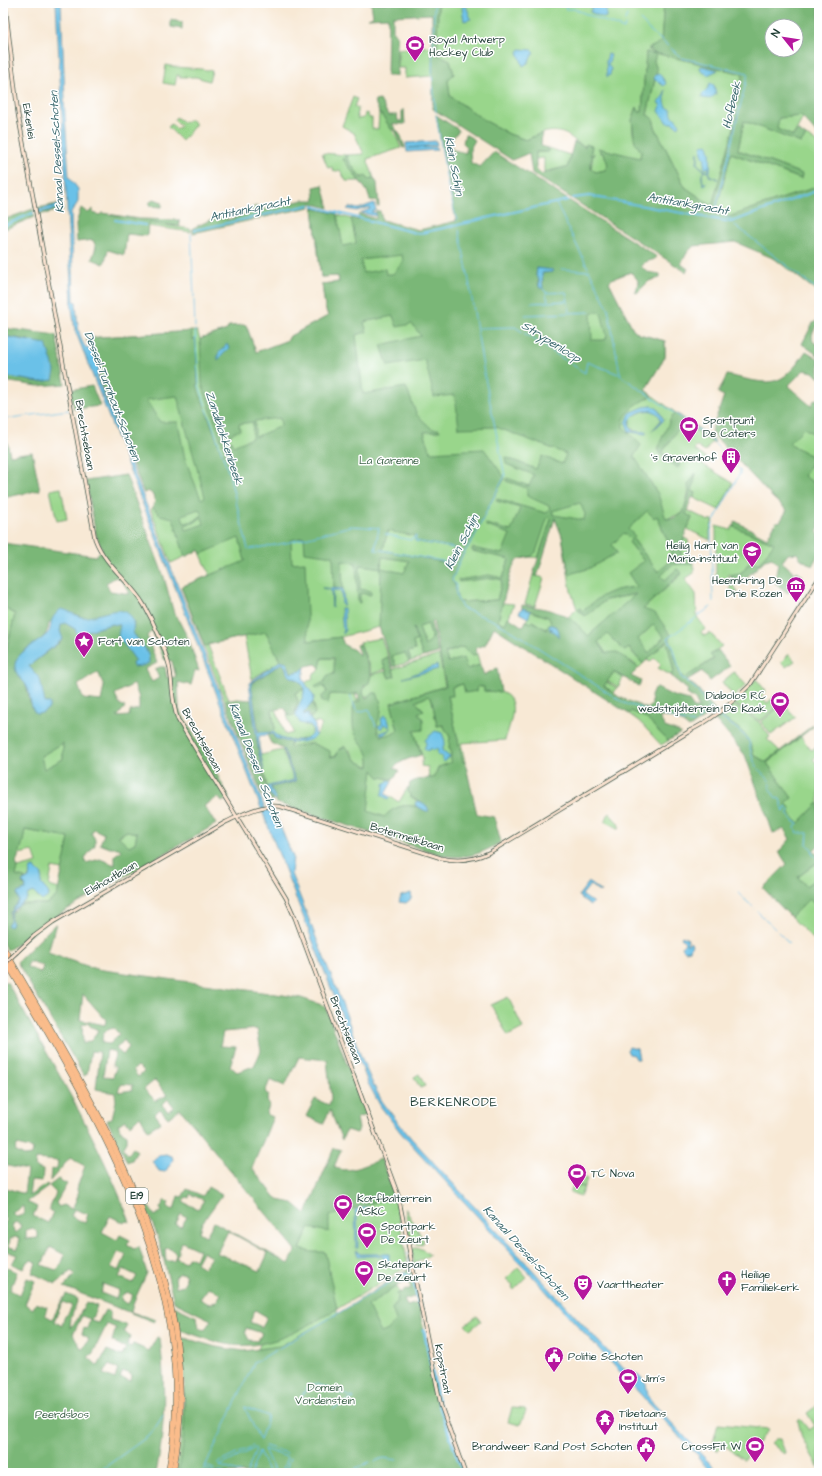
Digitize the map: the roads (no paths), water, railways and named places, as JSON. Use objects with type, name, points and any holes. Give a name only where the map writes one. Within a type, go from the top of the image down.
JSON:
[{"type":"highway","name":"E19","points":[[3,947],[87,1092],[126,1171],[157,1254],[171,1309],[180,1372],[178,1428],[173,1473]]},
{"type":"highway","name":"E19","points":[[3,956],[44,1027],[103,1137],[135,1206],[152,1256],[166,1309],[175,1372],[174,1422],[168,1473]]},
{"type":"main road","name":"Eikenlei","points":[[6,3],[18,114],[41,242]]},
{"type":"main road","name":"Brechtsebaan","points":[[41,242],[95,539],[105,558],[133,589],[144,606],[168,661],[174,708],[178,720],[291,907],[390,1174],[401,1208],[409,1246]]},
{"type":"main road","name":"Botermelkbaan","points":[[236,816],[266,806],[278,806],[440,858],[461,860],[474,858],[490,852],[715,715],[742,692],[764,663],[819,578]]},
{"type":"main road","name":"Elshoutbaan","points":[[3,964],[34,936],[53,922],[236,816]]},
{"type":"main road","name":"Kopstraat","points":[[409,1246],[441,1406],[465,1473]]},
{"type":"water","points":[[56,3],[61,3],[64,99],[69,177],[78,189],[78,202],[71,213],[74,301],[76,302],[80,335],[84,345],[97,355],[99,364],[97,378],[265,809],[276,816],[293,857],[291,874],[371,1079],[382,1101],[411,1138],[624,1369],[639,1375],[646,1383],[648,1396],[653,1403],[719,1473],[712,1473],[698,1458],[699,1456],[686,1444],[401,1133],[381,1107],[368,1083],[75,330],[71,302]]},
{"type":"water","points":[[465,3],[471,19],[464,21],[462,8]]},
{"type":"water","points":[[592,3],[609,3],[606,7],[606,17],[604,18],[590,12],[593,5]]},
{"type":"water","points":[[520,49],[532,50],[534,52],[528,63],[523,66],[518,52]]},
{"type":"water","points":[[608,54],[611,55],[608,65],[611,69],[610,75],[607,77],[606,61]]},
{"type":"water","points":[[702,66],[718,70],[708,75],[701,71],[700,67]]},
{"type":"water","points":[[659,73],[666,83],[664,86],[654,79],[655,75]]},
{"type":"water","points":[[710,83],[714,85],[716,94],[710,99],[702,98],[702,94],[708,88]]},
{"type":"water","points":[[665,90],[665,102],[667,108],[671,109],[672,115],[680,124],[679,127],[672,123],[667,123],[659,111],[661,105],[658,103],[664,95]]},
{"type":"water","points":[[436,141],[437,145],[409,148],[436,147],[437,150],[407,152],[406,143]]},
{"type":"water","points":[[707,144],[709,147],[711,164],[709,175],[709,173],[699,166],[708,172],[709,166],[706,169],[704,166],[705,159],[702,154],[703,145]]},
{"type":"water","points":[[374,203],[376,210],[371,212],[376,213],[375,216],[361,213],[370,209],[370,207],[357,211],[347,209],[349,207],[358,209]]},
{"type":"water","points":[[62,204],[63,207],[61,208],[38,213],[38,210]]},
{"type":"water","points":[[537,268],[553,270],[552,272],[542,273],[543,289],[539,287],[539,280],[536,276]]},
{"type":"water","points":[[3,336],[46,344],[55,371],[53,380],[40,382],[3,376]]},
{"type":"water","points":[[227,344],[229,348],[218,360],[218,354]]},
{"type":"water","points":[[652,406],[657,408],[664,420],[651,432],[661,421],[659,416],[655,412],[651,411],[640,412],[631,418],[629,423],[632,431],[646,432],[646,434],[629,432],[626,423],[630,413],[644,407]]},
{"type":"water","points":[[819,440],[819,447],[815,454],[819,457],[819,461],[811,455]]},
{"type":"water","points":[[322,588],[343,589],[344,605],[342,605],[341,591],[333,590],[332,608],[331,590]]},
{"type":"water","points":[[341,608],[344,608],[345,632],[343,634]]},
{"type":"water","points":[[522,608],[531,611],[528,618],[519,613]]},
{"type":"water","points":[[61,609],[67,610],[81,617],[94,616],[117,610],[124,611],[129,614],[133,621],[133,633],[146,650],[149,663],[142,666],[133,667],[132,663],[136,661],[118,636],[120,625],[112,624],[77,634],[75,629],[65,623],[61,625],[60,631],[63,639],[29,666],[40,679],[45,703],[50,703],[49,708],[42,713],[36,714],[32,707],[28,688],[15,668],[16,662],[19,656],[47,634],[53,617]]},
{"type":"water","points":[[549,625],[558,628],[559,638],[555,632],[549,630],[553,629],[549,628]]},
{"type":"water","points":[[280,661],[287,663],[291,673],[301,671],[305,667],[303,679],[314,697],[313,702],[303,714],[305,715],[308,712],[308,717],[315,725],[315,737],[306,741],[295,742],[275,738],[273,734],[259,736],[259,746],[264,771],[259,754],[249,683]],"holes":[[[282,663],[285,666],[288,675],[297,679],[303,685],[304,689],[296,716],[300,723],[311,726],[313,731],[306,738],[300,740],[287,740],[277,736],[274,732],[258,733],[251,683]]]},
{"type":"water","points":[[437,665],[438,669],[406,677]]},
{"type":"water","points":[[384,715],[387,716],[391,729],[383,735],[380,733],[389,730],[390,727],[384,724],[381,729],[378,726],[382,724],[381,719]]},
{"type":"water","points":[[435,731],[442,733],[445,741],[442,751],[450,757],[444,762],[442,760],[443,757],[437,755],[438,750],[436,749],[433,751],[431,748],[429,751],[424,749],[426,744],[425,740]]},
{"type":"water","points":[[283,749],[296,781],[270,787],[276,799],[274,800],[267,789],[268,786],[294,780]]},
{"type":"water","points":[[389,780],[392,782],[385,794],[390,797],[388,799],[381,795],[384,789],[384,784]]},
{"type":"water","points":[[417,801],[427,806],[429,811],[416,806],[415,803]]},
{"type":"water","points":[[33,868],[36,869],[42,875],[41,884],[48,892],[49,896],[42,901],[33,892],[28,894],[26,900],[11,913],[19,901],[17,893],[25,890],[26,886],[22,882],[29,878],[30,870]]},
{"type":"water","points":[[589,882],[602,892],[601,893],[590,885],[582,895],[593,903],[590,905],[579,895]]},
{"type":"water","points":[[411,893],[412,898],[406,903],[399,902],[401,896]]},
{"type":"water","points":[[10,918],[13,923],[10,927],[7,925]]},
{"type":"water","points":[[682,936],[688,939],[687,945],[690,942],[692,944],[690,950],[685,951],[682,948],[685,942],[681,938]]},
{"type":"water","points":[[629,1047],[637,1049],[639,1059],[636,1059],[634,1055],[629,1054],[627,1050]]},
{"type":"water","points":[[166,1154],[172,1156],[173,1160],[165,1172],[159,1171],[152,1161],[160,1155]]},
{"type":"water","points":[[368,1207],[368,1213],[357,1213],[358,1248],[356,1248],[355,1210]]},
{"type":"water","points":[[356,1250],[360,1254],[389,1254],[389,1262],[386,1262],[382,1256],[358,1256]]},
{"type":"waterway","name":"Klein Schijn","points":[[434,3],[434,14]]},
{"type":"waterway","name":"Hofbeek","points":[[545,3],[546,5],[549,3]]},
{"type":"waterway","name":"Hofbeek","points":[[563,3],[564,6],[567,5],[565,9],[567,9]]},
{"type":"waterway","name":"Hofbeek","points":[[568,9],[574,9],[624,29],[625,25]]},
{"type":"waterway","name":"Klein Schijn","points":[[434,14],[432,76],[436,112]]},
{"type":"waterway","name":"Hofbeek","points":[[625,21],[627,15]]},
{"type":"waterway","name":"Hofbeek","points":[[640,20],[646,26]]},
{"type":"waterway","name":"Hofbeek","points":[[646,27],[682,58],[748,73],[716,209],[726,218],[732,219]]},
{"type":"waterway","name":"Klein Schijn","points":[[436,115],[448,187],[457,221]]},
{"type":"waterway","name":"Antitankgracht","points":[[573,198],[589,196],[731,222],[819,190]]},
{"type":"waterway","name":"Antitankgracht","points":[[473,221],[568,200]]},
{"type":"waterway","points":[[556,203],[588,268]]},
{"type":"waterway","name":"Antitankgracht","points":[[195,230],[309,205]]},
{"type":"waterway","name":"Antitankgracht","points":[[312,206],[416,233],[471,222]]},
{"type":"waterway","name":"Antitankgracht","points":[[3,226],[33,213]]},
{"type":"waterway","name":"Antitankgracht","points":[[115,220],[145,225]]},
{"type":"waterway","name":"Hofbeek","points":[[735,225],[819,291]]},
{"type":"waterway","name":"Klein Schijn","points":[[459,230],[484,373],[505,476],[475,536],[461,558],[452,580],[456,585],[456,596],[462,608],[494,621],[512,631],[624,703],[681,721],[694,723]]},
{"type":"waterway","name":"Zandblokkenbeek","points":[[191,234],[194,297]]},
{"type":"waterway","points":[[562,269],[589,271]]},
{"type":"waterway","name":"Strypenloop","points":[[589,270],[608,308],[619,368]]},
{"type":"waterway","points":[[543,289],[547,293],[566,292],[570,312]]},
{"type":"waterway","points":[[546,293],[548,301]]},
{"type":"waterway","name":"Zandblokkenbeek","points":[[194,299],[195,327]]},
{"type":"waterway","points":[[531,303],[567,301]]},
{"type":"waterway","points":[[525,315],[590,312]]},
{"type":"waterway","name":"Strypenloop","points":[[478,328],[515,327],[585,373],[587,362],[621,375],[619,369]]},
{"type":"waterway","name":"Zandblokkenbeek","points":[[195,330],[199,385],[229,474],[248,549]]},
{"type":"waterway","points":[[621,376],[650,396]]},
{"type":"waterway","points":[[651,397],[686,421]]},
{"type":"waterway","points":[[3,419],[69,410]]},
{"type":"waterway","points":[[688,423],[714,442]]},
{"type":"waterway","points":[[712,563],[711,530],[714,521],[740,473],[740,470],[715,444]]},
{"type":"waterway","name":"Zandblokkenbeek","points":[[250,549],[286,543],[351,526],[379,528],[375,550],[379,550]]},
{"type":"waterway","name":"Zandblokkenbeek","points":[[385,534],[410,540],[416,536],[415,541],[454,548]]},
{"type":"waterway","name":"Zandblokkenbeek","points":[[381,550],[459,564]]},
{"type":"waterway","points":[[712,564],[713,602]]},
{"type":"waterway","points":[[699,615],[711,607]]},
{"type":"waterway","points":[[696,618],[668,638],[674,649],[681,677],[696,689],[709,707]]},
{"type":"waterway","points":[[350,695],[356,710],[359,712],[369,709],[376,726]]},
{"type":"waterway","name":"Klein Schijn","points":[[696,723],[709,707],[713,712]]},
{"type":"waterway","name":"Klein Schijn","points":[[717,716],[743,734],[749,741],[754,762],[769,781],[771,786],[769,788],[776,798],[780,799],[784,812],[786,806],[789,811],[787,814],[794,822],[798,823],[795,827],[797,833],[808,833],[807,845],[812,849],[813,855],[819,859]]},
{"type":"waterway","points":[[739,893],[743,897]]},
{"type":"waterway","points":[[746,901],[750,904]]},
{"type":"waterway","points":[[751,905],[754,908]]},
{"type":"waterway","points":[[758,912],[764,918]]},
{"type":"waterway","points":[[765,920],[769,923]]},
{"type":"waterway","points":[[771,925],[775,929]]},
{"type":"waterway","points":[[778,932],[783,937]]},
{"type":"waterway","points":[[815,969],[819,974]]},
{"type":"waterway","points":[[408,1253],[410,1264]]},
{"type":"waterway","points":[[202,1473],[254,1363],[404,1274]]},
{"type":"waterway","points":[[404,1274],[413,1278],[419,1307]]},
{"type":"waterway","points":[[424,1330],[438,1402],[463,1473]]},
{"type":"waterway","points":[[297,1405],[308,1385],[317,1384],[354,1398],[333,1409]]},
{"type":"waterway","points":[[245,1407],[268,1416],[260,1440],[245,1407]]},
{"type":"waterway","points":[[97,1473],[151,1434],[164,1414]]},
{"type":"waterway","points":[[218,1463],[253,1446]]},
{"type":"waterway","points":[[265,1446],[287,1453]]},
{"type":"waterway","points":[[220,1466],[255,1448]]},
{"type":"waterway","points":[[247,1473],[256,1449]]},
{"type":"waterway","points":[[275,1473],[264,1449],[287,1457],[282,1473]]},
{"type":"waterway","points":[[251,1473],[259,1451],[269,1473]]},
{"type":"waterway","points":[[285,1473],[290,1458]]},
{"type":"waterway","points":[[375,1461],[384,1458],[397,1460]]},
{"type":"waterway","points":[[356,1473],[356,1468],[370,1462]]},
{"type":"waterway","points":[[206,1466],[224,1473]]},
{"type":"waterway","points":[[220,1466],[241,1473]]},
{"type":"waterway","points":[[204,1468],[214,1473]]},
{"type":"place","name":"Royal Antwerp Hockey Club","points":[[415,62]]},
{"type":"place","name":"Sportpunt De Caters","points":[[689,443]]},
{"type":"place","name":"'s Gravenhof","points":[[731,474]]},
{"type":"place","name":"Heilig Hart van Maria-instituut","points":[[752,568]]},
{"type":"place","name":"Heemkring De Drie Rozen","points":[[796,603]]},
{"type":"place","name":"Fort van Schoten","points":[[84,658]]},
{"type":"place","name":"Diabolos RC wedstrijdterrein De Kaak","points":[[780,718]]},
{"type":"place","name":"TC Nova","points":[[577,1190]]},
{"type":"place","name":"Korfbalterrein ASKC","points":[[343,1221]]},
{"type":"place","name":"Sportpark De Zeurt","points":[[367,1249]]},
{"type":"place","name":"Skatepark De Zeurt","points":[[364,1287]]},
{"type":"place","name":"Heilige Familiekerk","points":[[727,1297]]},
{"type":"place","name":"Vaarttheater","points":[[583,1301]]},
{"type":"place","name":"Politie Schoten","points":[[554,1373]]},
{"type":"place","name":"Jim's","points":[[628,1395]]},
{"type":"place","name":"Tibetaans Instituut","points":[[605,1436]]},
{"type":"place","name":"Brandweer Rand Post Schoten","points":[[646,1463]]},
{"type":"place","name":"CrossFit W","points":[[755,1463]]},
{"type":"district","name":"BERKENRODE","points":[[454,1102]]},
{"type":"water label","name":"Kanaal Dessel-Schoten","points":[[57,152]]},
{"type":"water label","name":"Dessel-Turnhout-Schoten","points":[[112,396]]},
{"type":"water label","name":"Kanaal Dessel - Schoten","points":[[256,765]]},
{"type":"water label","name":"Kanaal Dessel-Schoten","points":[[526,1253]]},
{"type":"park label","name":"La Garenne","points":[[389,460]]},
{"type":"park label","name":"Domein Vordenstein","points":[[325,1393]]},
{"type":"park label","name":"Peerdsbos","points":[[62,1414]]}]
